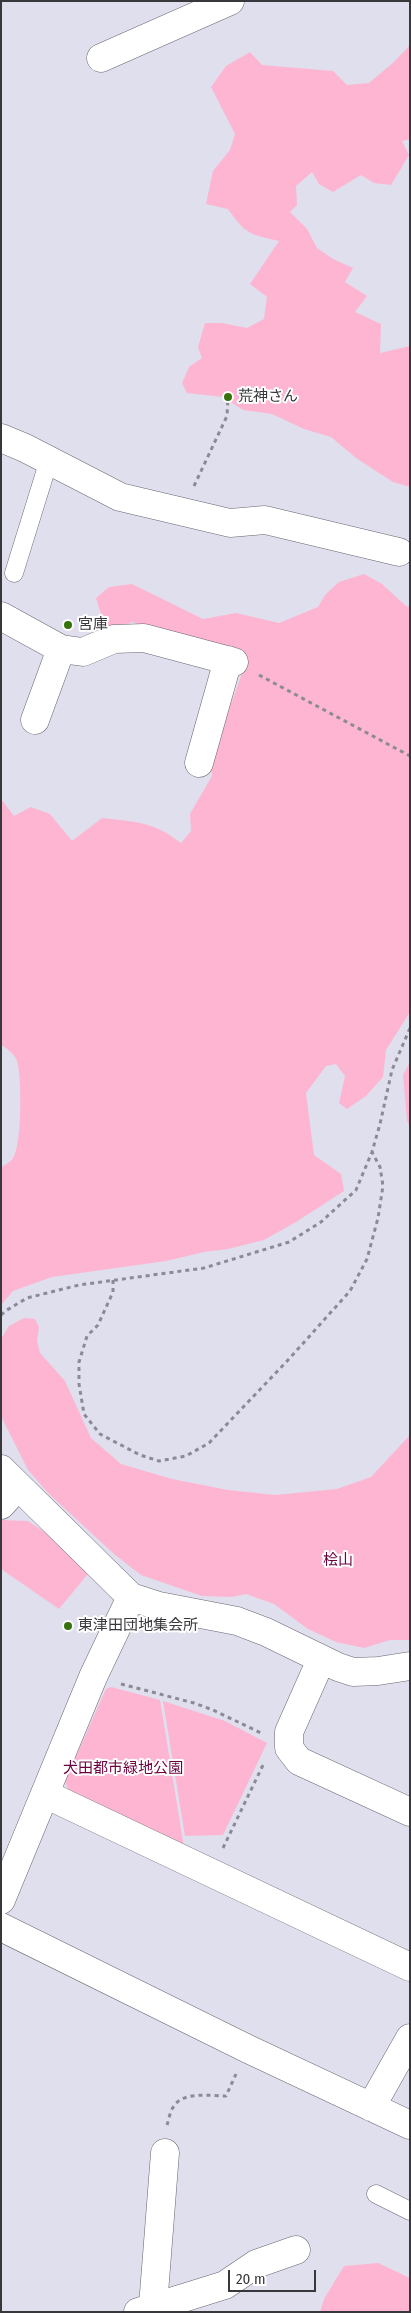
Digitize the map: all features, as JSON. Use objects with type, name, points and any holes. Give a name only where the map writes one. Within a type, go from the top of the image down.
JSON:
[{"type":"street","points":[[101,58],[230,1]]},
{"type":"street","points":[[1,438],[120,496],[230,523],[265,520],[399,552]]},
{"type":"street","points":[[1,616],[61,649],[83,652],[114,639],[144,638],[231,661],[199,763]]},
{"type":"street","points":[[35,720],[61,649]]},
{"type":"street","points":[[7,1487],[131,1597],[159,1606],[237,1621],[266,1632],[322,1660],[353,1672],[378,1671],[410,1666]]},
{"type":"street","points":[[1,1900],[94,1677],[131,1597]]},
{"type":"street","points":[[322,1660],[289,1732],[289,1748],[300,1761],[410,1812]]},
{"type":"street","points":[[44,1794],[410,1967]]},
{"type":"street","points":[[1,1927],[248,2049],[410,2124]]},
{"type":"street","points":[[371,2107],[410,2038]]},
{"type":"street","points":[[165,2153],[146,2309],[225,2285],[256,2264],[296,2250]]},
{"type":"lane","points":[[14,573],[49,460]]},
{"type":"lane","points":[[376,2194],[410,2211]]},
{"type":"path","points":[[181,512],[227,416],[228,397]]},
{"type":"path","points":[[231,661],[410,756]]},
{"type":"path","points":[[1,1315],[27,1298],[80,1284],[204,1268],[290,1242],[321,1222],[356,1190],[372,1152],[392,1070],[410,1028]]},
{"type":"path","points":[[113,1280],[113,1292],[98,1325],[87,1336],[79,1362],[79,1384],[84,1414],[100,1434],[140,1455],[159,1461],[186,1456],[209,1443],[289,1359],[350,1291],[367,1258],[378,1218],[382,1194],[383,1186],[380,1167],[372,1152]]},
{"type":"path","points":[[94,1677],[194,1703],[267,1736]]},
{"type":"path","points":[[211,1873],[267,1758]]},
{"type":"path","points":[[165,2153],[167,2124],[174,2106],[181,2100],[195,2095],[226,2096],[248,2049]]},
{"type":"green space","points":[[410,45],[410,139],[402,141],[409,155],[391,185],[374,183],[361,175],[333,192],[319,184],[312,172],[296,186],[297,205],[290,212],[307,229],[317,248],[333,259],[353,268],[345,282],[367,296],[355,312],[381,324],[380,353],[410,346],[410,487],[393,482],[356,458],[331,437],[304,429],[272,414],[243,410],[223,397],[187,393],[182,383],[189,367],[202,358],[198,347],[205,323],[222,323],[247,328],[264,319],[267,297],[250,284],[279,241],[249,232],[239,224],[228,209],[206,204],[213,171],[230,150],[235,134],[211,87],[226,66],[250,52],[262,65],[333,71],[347,85],[369,83],[394,62]]},
{"type":"green space","points":[[364,574],[382,584],[406,606],[410,607],[410,1012],[386,1050],[383,1077],[366,1096],[347,1109],[339,1103],[345,1076],[336,1064],[326,1066],[306,1093],[314,1155],[341,1174],[344,1191],[264,1240],[166,1261],[52,1277],[13,1291],[1,1305],[1,1167],[11,1161],[16,1151],[20,1126],[20,1095],[17,1061],[1,1045],[1,799],[14,816],[31,807],[50,814],[72,841],[102,818],[152,826],[181,843],[191,831],[190,814],[212,776],[210,741],[233,699],[242,673],[233,653],[132,622],[112,632],[98,631],[101,614],[96,598],[109,587],[132,584],[203,619],[236,613],[279,623],[318,607],[325,595],[339,582]]},
{"type":"green space","points":[[410,1062],[410,1128],[407,1120],[403,1075]]},
{"type":"green space","name":"桧山","points":[[24,1318],[35,1319],[39,1327],[37,1341],[40,1353],[65,1381],[91,1438],[121,1464],[172,1479],[228,1490],[275,1495],[337,1489],[371,1477],[410,1435],[410,1640],[390,1640],[364,1648],[336,1642],[308,1629],[274,1604],[246,1594],[232,1597],[202,1596],[141,1575],[114,1554],[49,1494],[28,1470],[1,1416],[1,1339],[9,1326]]},
{"type":"green space","points":[[1,1520],[28,1521],[58,1541],[88,1574],[59,1609],[1,1569]]},
{"type":"green space","name":"犬田都市緑地公園","points":[[111,1687],[160,1700],[184,1847],[71,1798],[65,1781],[106,1689]]},
{"type":"green space","points":[[163,1701],[225,1721],[267,1743],[223,1835],[185,1836]]},
{"type":"green space","points":[[378,2263],[410,2278],[410,2312],[320,2312],[324,2299],[344,2266]]},
{"type":"place","name":"荒神さん","points":[[228,397]]},
{"type":"place","name":"宮庫","points":[[68,625]]},
{"type":"place","name":"東津田団地集会所","points":[[68,1626]]}]
